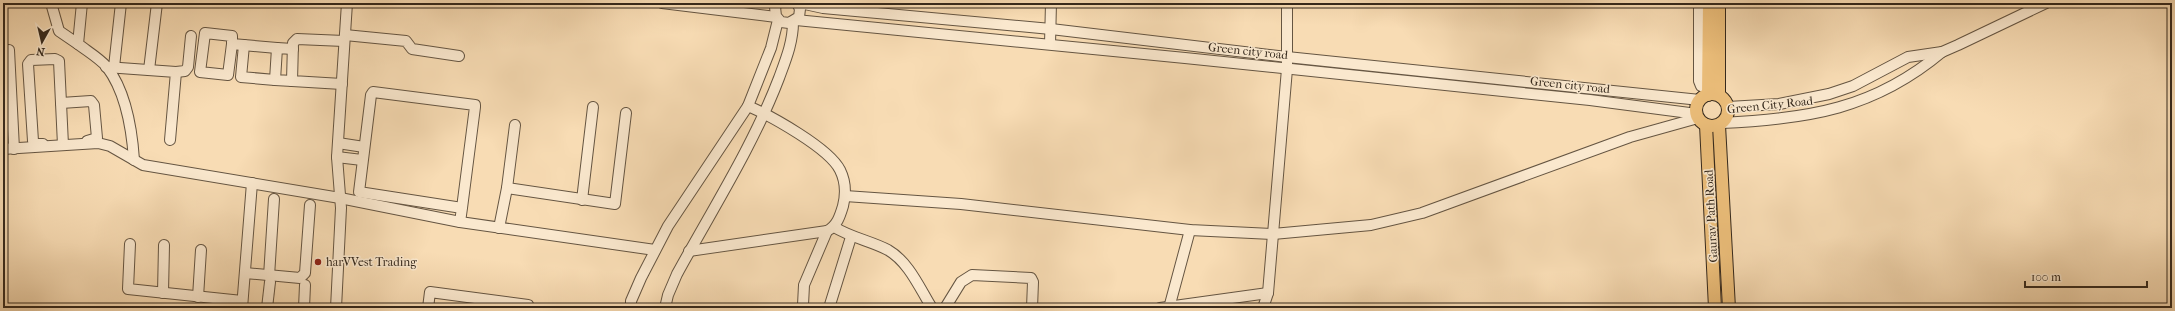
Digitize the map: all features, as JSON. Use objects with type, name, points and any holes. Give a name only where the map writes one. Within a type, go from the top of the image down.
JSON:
[{"type":"main road","points":[[1708,3],[1709,95]]},
{"type":"main road","points":[[1709,95],[1724,99],[1728,107],[1728,114],[1721,124],[1712,126],[1700,119],[1709,95],[1719,3]]},
{"type":"main road","name":"Gaurav Path Road","points":[[1700,119],[1715,308]]},
{"type":"main road","name":"Gaurav Path Road","points":[[1721,124],[1729,308]]},
{"type":"street","points":[[51,3],[59,31],[110,67],[176,72],[185,71],[188,67],[191,36]]},
{"type":"street","points":[[78,44],[82,3]]},
{"type":"street","points":[[121,3],[110,67],[125,108],[130,129],[134,160]]},
{"type":"street","points":[[149,70],[157,3]]},
{"type":"street","points":[[336,308],[340,198],[337,157],[347,3]]},
{"type":"street","name":"Green city road","points":[[662,3],[777,18],[785,24],[795,21],[1050,44],[1590,100],[1700,119]]},
{"type":"street","points":[[631,308],[632,301],[641,278],[668,226],[748,106],[771,48],[777,18],[775,12],[778,3]]},
{"type":"street","points":[[665,308],[676,274],[766,114],[790,50],[795,21],[800,13],[796,3]]},
{"type":"street","name":"Green city road","points":[[800,3],[823,8],[1051,29],[1287,57],[1709,95]]},
{"type":"street","points":[[1050,44],[1051,3]]},
{"type":"street","points":[[1263,308],[1268,293],[1287,69],[1287,3]]},
{"type":"street","points":[[1699,3],[1699,82],[1709,95]]},
{"type":"street","points":[[1942,52],[2046,3]]},
{"type":"street","points":[[205,33],[232,36],[232,44],[228,75],[200,72],[205,33]]},
{"type":"street","points":[[292,81],[293,49],[294,41],[297,39],[345,38],[406,40],[412,49],[459,56]]},
{"type":"street","points":[[232,44],[293,49]]},
{"type":"street","points":[[244,45],[241,77],[342,84]]},
{"type":"street","points":[[276,80],[277,48]]},
{"type":"street","points":[[9,50],[14,148]]},
{"type":"street","name":"Green City Road","points":[[1728,107],[1779,104],[1816,98],[1852,86],[1908,57],[1942,52]]},
{"type":"street","name":"Green City Road","points":[[1721,124],[1774,120],[1821,113],[1856,103],[1892,87],[1920,70],[1942,52]]},
{"type":"street","points":[[63,144],[59,61],[55,59],[31,60],[28,64],[33,142],[36,144],[63,144],[98,143],[110,146],[143,165],[252,182],[460,222],[655,250]]},
{"type":"street","points":[[170,140],[176,72]]},
{"type":"street","points":[[460,222],[462,208],[475,105],[373,92],[358,190],[360,194],[462,208]]},
{"type":"street","name":"Green City Road","points":[[1816,98],[1821,113]]},
{"type":"street","points":[[3,149],[63,144],[93,140],[97,138],[94,105],[91,101],[61,103]]},
{"type":"street","points":[[748,106],[766,114],[824,151],[840,168],[844,180],[845,196],[841,212],[831,229],[804,285],[803,305]]},
{"type":"street","points":[[582,200],[593,107]]},
{"type":"street","points":[[507,188],[615,204],[626,113]]},
{"type":"street","points":[[845,196],[961,204],[1190,230],[1273,234],[1372,225],[1422,213],[1630,137],[1700,119]]},
{"type":"street","points":[[499,228],[507,188],[514,125]]},
{"type":"street","points":[[338,143],[364,147]]},
{"type":"street","points":[[337,157],[362,160]]},
{"type":"street","points":[[130,244],[128,289],[198,297],[242,304],[252,182]]},
{"type":"street","points":[[267,308],[274,199]]},
{"type":"street","points":[[245,273],[269,279],[300,278],[305,273],[310,205]]},
{"type":"street","points":[[689,251],[831,229],[888,250],[904,264],[932,308]]},
{"type":"street","points":[[1190,230],[1166,308],[1268,293]]},
{"type":"street","points":[[829,308],[850,237]]},
{"type":"street","points":[[163,293],[164,245]]},
{"type":"street","points":[[198,297],[201,250]]},
{"type":"street","points":[[945,308],[961,282],[965,278],[972,275],[1031,278],[1033,282],[1032,308]]},
{"type":"street","points":[[304,308],[305,285]]},
{"type":"street","points":[[428,308],[430,292],[528,305],[528,308]]},
{"type":"place","name":"harVVest Trading","points":[[318,262]]}]
